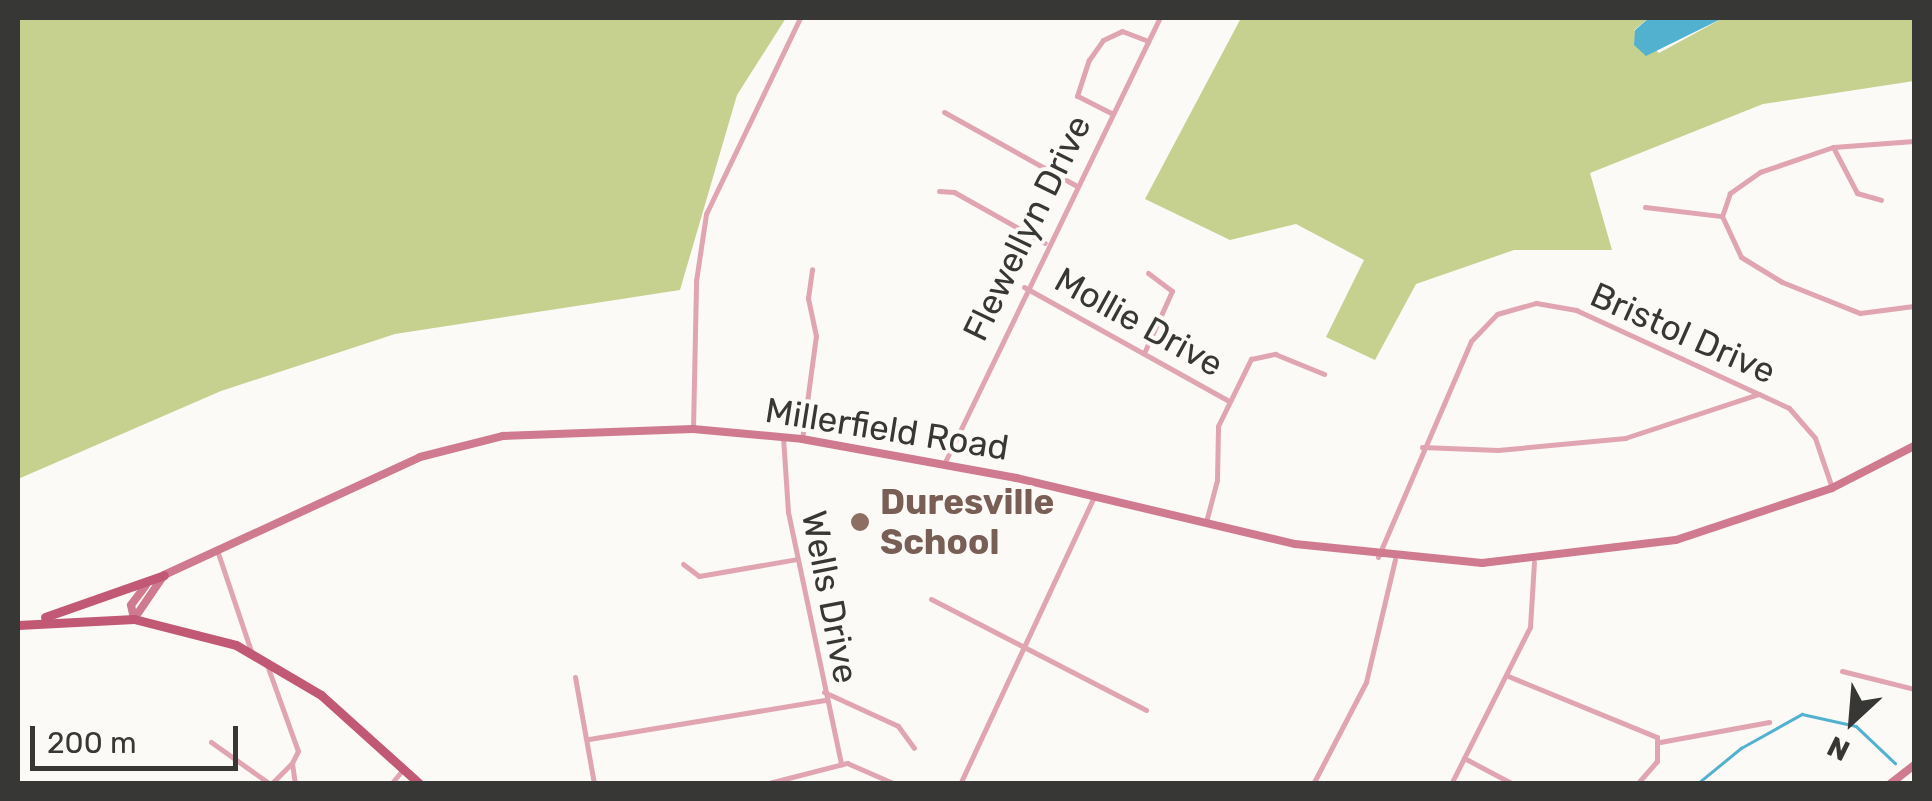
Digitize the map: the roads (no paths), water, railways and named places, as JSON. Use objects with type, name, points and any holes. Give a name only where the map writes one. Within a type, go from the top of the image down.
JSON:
[{"type":"main road","name":"Millerfield Road","points":[[134,619],[154,584],[164,575],[457,444],[519,435],[693,428],[802,439],[944,464],[1395,560],[1534,562],[1676,540],[1832,488],[1914,446]]},
{"type":"main road","points":[[18,625],[164,575]]},
{"type":"main road","points":[[38,621],[134,619],[194,630],[251,651],[321,695],[420,784]]},
{"type":"main road","points":[[1890,784],[1914,767]]},
{"type":"street","points":[[693,428],[696,281],[706,214],[800,18]]},
{"type":"street","name":"Flewellyn Drive","points":[[944,464],[1024,287],[1160,18]]},
{"type":"street","points":[[1111,113],[1077,96],[1089,60],[1103,40],[1122,31],[1148,41]]},
{"type":"street","points":[[944,112],[1074,185]]},
{"type":"street","points":[[1722,216],[1740,184],[1833,147],[1914,142]]},
{"type":"street","points":[[1833,147],[1857,193],[1881,200]]},
{"type":"street","points":[[939,191],[954,192],[1046,243]]},
{"type":"street","points":[[1644,207],[1722,216]]},
{"type":"street","points":[[1722,216],[1741,257],[1782,282],[1860,313],[1914,306]]},
{"type":"street","points":[[802,439],[816,336],[808,298],[812,269]]},
{"type":"street","points":[[1144,352],[1172,291],[1148,272]]},
{"type":"street","name":"Mollie Drive","points":[[1024,287],[1229,400]]},
{"type":"street","name":"Bristol Drive","points":[[1378,557],[1422,447],[1471,341],[1497,314],[1523,304],[1576,310],[1759,394],[1809,427],[1832,488]]},
{"type":"street","points":[[1206,522],[1217,480],[1215,437],[1229,400],[1260,354],[1324,374]]},
{"type":"street","points":[[1422,447],[1498,450],[1625,438],[1759,394]]},
{"type":"street","name":"Wells Drive","points":[[782,437],[796,559],[841,764]]},
{"type":"street","points":[[960,784],[1094,496]]},
{"type":"street","points":[[218,554],[251,651]]},
{"type":"street","points":[[683,564],[698,576],[796,559]]},
{"type":"street","points":[[1313,784],[1366,682],[1395,560]]},
{"type":"street","points":[[1451,784],[1507,676],[1533,614],[1534,562]]},
{"type":"street","points":[[931,599],[1146,710]]},
{"type":"street","points":[[212,742],[271,784],[292,764],[298,751],[266,659]]},
{"type":"street","points":[[1842,670],[1914,689]]},
{"type":"street","points":[[1507,676],[1660,742],[1770,722]]},
{"type":"street","points":[[575,677],[594,784]]},
{"type":"street","points":[[589,740],[824,696],[898,726],[914,748]]},
{"type":"street","points":[[1637,784],[1657,761],[1660,742]]},
{"type":"street","points":[[1464,758],[1514,784]]},
{"type":"street","points":[[292,764],[295,784]]},
{"type":"street","points":[[766,784],[841,764],[895,784]]},
{"type":"street","points":[[391,784],[404,768]]},
{"type":"water","points":[[1649,18],[1723,18],[1646,56],[1634,45],[1635,30]]},
{"type":"waterway","points":[[1697,784],[1741,748],[1802,714],[1856,726],[1895,763]]},
{"type":"waterway","points":[[1906,783],[1913,784]]},
{"type":"place","name":"Duresville School","points":[[860,522]]}]
